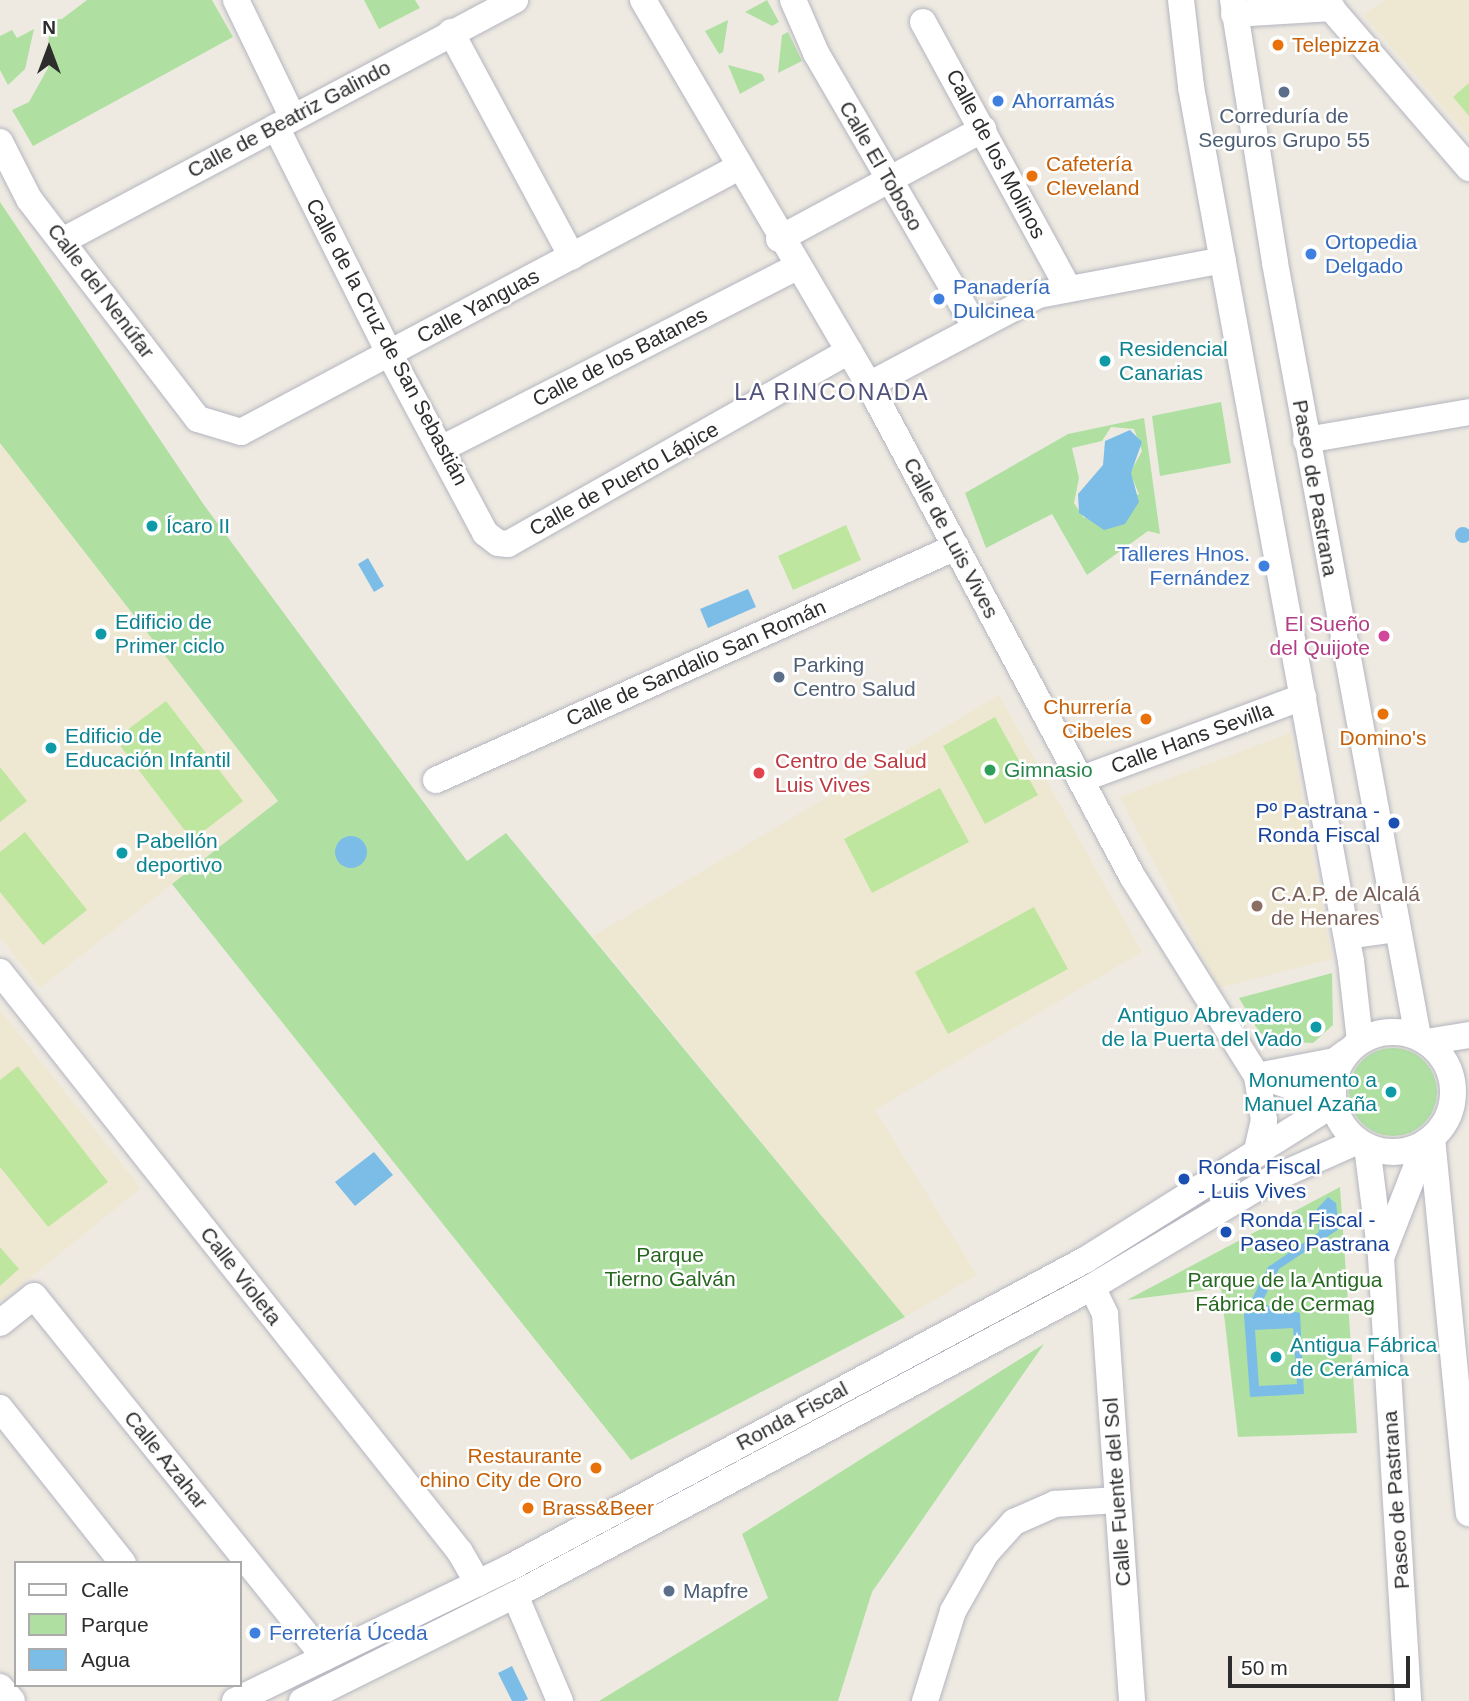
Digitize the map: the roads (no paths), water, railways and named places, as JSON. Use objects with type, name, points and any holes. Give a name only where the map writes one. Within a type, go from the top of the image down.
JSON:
[{"type":"street","name":"Calle de la Cruz de San Sebastián","points":[[236,0],[284,123],[388,353],[443,448],[488,538],[508,544]]},
{"type":"street","name":"Calle de Beatriz Galindo","points":[[64,240],[515,0]]},
{"type":"street","name":"Calle de Luis Vives","points":[[643,0],[737,168],[869,385],[1209,1007],[1257,1076],[1264,1120],[1256,1155]]},
{"type":"street","name":"Calle El Toboso","points":[[793,0],[888,179],[976,328]]},
{"type":"street","points":[[1181,0],[1187,55],[1223,260],[1347,936],[1354,1046],[1333,1102]]},
{"type":"street","points":[[1234,7],[1328,4],[1469,168]]},
{"type":"street","name":"Paseo de Pastrana","points":[[1234,7],[1306,440],[1396,929],[1422,1040]]},
{"type":"street","name":"Calle de los Molinos","points":[[923,22],[1068,288]]},
{"type":"street","points":[[452,32],[572,257]]},
{"type":"street","points":[[779,239],[983,129]]},
{"type":"street","name":"Calle del Nenúfar","points":[[0,142],[29,199],[64,240],[198,419],[216,429]]},
{"type":"street","name":"Calle Yanguas","points":[[216,429],[241,432],[737,168]]},
{"type":"street","points":[[869,385],[1038,295],[1223,260]]},
{"type":"street","name":"Calle de los Batanes","points":[[443,448],[796,267]]},
{"type":"street","name":"Calle de Puerto Lápice","points":[[508,544],[849,351]]},
{"type":"street","points":[[1306,440],[1469,412]]},
{"type":"street","name":"Calle de Sandalio San Román","points":[[436,780],[956,547]]},
{"type":"street","name":"Calle Hans Sevilla","points":[[1082,779],[1303,697]]},
{"type":"street","points":[[1347,936],[1396,929]]},
{"type":"street","name":"Calle Violeta","points":[[0,972],[460,1552],[478,1583]]},
{"type":"street","points":[[1257,1076],[1311,1068],[1354,1046],[1389,1033],[1422,1040],[1469,1035]]},
{"type":"street","points":[[1257,1076],[1333,1102],[1362,1143],[1396,1151],[1429,1140],[1461,1087],[1447,1065],[1422,1040]]},
{"type":"street","name":"Ronda Fiscal","points":[[234,1701],[478,1583],[1072,1267],[1256,1155],[1333,1102]]},
{"type":"street","points":[[1429,1140],[1461,1331],[1469,1513]]},
{"type":"street","name":"Paseo de Pastrana","points":[[1381,1257],[1429,1140]]},
{"type":"street","name":"Paseo de Pastrana","points":[[1362,1143],[1381,1257],[1408,1701]]},
{"type":"street","name":"Ronda Fiscal","points":[[302,1701],[515,1595],[1092,1287],[1270,1180],[1362,1143]]},
{"type":"street","name":"Calle Fuente del Sol","points":[[1092,1287],[1105,1314],[1132,1701]]},
{"type":"street","name":"Calle Azahar","points":[[0,1323],[34,1296],[325,1658]]},
{"type":"street","points":[[0,1408],[121,1561]]},
{"type":"street","points":[[925,1701],[953,1611],[986,1553],[1014,1522],[1055,1504],[1117,1500]]},
{"type":"street","points":[[515,1595],[560,1701]]},
{"type":"street","points":[[0,1687],[12,1701]]},
{"type":"street","points":[[223,1687],[234,1701]]},
{"type":"water","points":[[1130,430],[1142,442],[1131,473],[1139,502],[1125,524],[1104,530],[1079,513],[1078,494],[1103,465],[1105,441]]},
{"type":"water","points":[[1457,529],[1469,529],[1469,541],[1457,541]]},
{"type":"water","points":[[368,558],[384,586],[374,592],[358,564]]},
{"type":"water","points":[[748,589],[756,607],[708,628],[700,609]]},
{"type":"water","points":[[351,836],[362,841],[367,852],[362,863],[351,868],[340,863],[335,852],[340,841]]},
{"type":"water","points":[[374,1152],[393,1175],[355,1206],[335,1182]]},
{"type":"water","points":[[1328,1197],[1336,1203],[1339,1229],[1279,1269],[1261,1304],[1300,1313],[1304,1394],[1250,1397],[1244,1315],[1268,1267],[1319,1232],[1317,1209]],"holes":[[[1293,1328],[1297,1384],[1259,1386],[1255,1330]]]},
{"type":"water","points":[[512,1666],[528,1699],[524,1701],[512,1701],[498,1673]]},
{"type":"place","name":"Telepizza","points":[[1278,45]]},
{"type":"place","name":"Correduría de Seguros Grupo 55","points":[[1284,92]]},
{"type":"place","name":"Ahorramás","points":[[998,101]]},
{"type":"place","name":"Cafetería Cleveland","points":[[1032,176]]},
{"type":"place","name":"Ortopedia Delgado","points":[[1311,254]]},
{"type":"place","name":"Panadería Dulcinea","points":[[939,299]]},
{"type":"place","name":"Residencial Canarias","points":[[1105,361]]},
{"type":"place","name":"Ícaro II","points":[[152,526]]},
{"type":"place","name":"Talleres Hnos. Fernández","points":[[1264,566]]},
{"type":"place","name":"Edificio de Primer ciclo","points":[[101,634]]},
{"type":"place","name":"El Sueño del Quijote","points":[[1384,636]]},
{"type":"place","name":"Parking Centro Salud","points":[[779,677]]},
{"type":"place","name":"Domino's","points":[[1383,714]]},
{"type":"place","name":"Churrería Cibeles","points":[[1146,719]]},
{"type":"place","name":"Edificio de Educación Infantil","points":[[51,748]]},
{"type":"place","name":"Gimnasio","points":[[990,770]]},
{"type":"place","name":"Centro de Salud Luis Vives","points":[[759,773]]},
{"type":"place","name":"Pº Pastrana - Ronda Fiscal","points":[[1394,823]]},
{"type":"place","name":"Pabellón deportivo","points":[[122,853]]},
{"type":"place","name":"C.A.P. de Alcalá de Henares","points":[[1257,906]]},
{"type":"place","name":"Antiguo Abrevadero de la Puerta del Vado","points":[[1316,1027]]},
{"type":"place","name":"Monumento a Manuel Azaña","points":[[1391,1092]]},
{"type":"place","name":"Ronda Fiscal - Luis Vives","points":[[1184,1179]]},
{"type":"place","name":"Ronda Fiscal - Paseo Pastrana","points":[[1226,1232]]},
{"type":"place","name":"Antigua Fábrica de Cerámica","points":[[1276,1357]]},
{"type":"place","name":"Restaurante chino City de Oro","points":[[596,1468]]},
{"type":"place","name":"Brass&Beer","points":[[528,1508]]},
{"type":"place","name":"Mapfre","points":[[669,1591]]},
{"type":"place","name":"Ferretería Úceda","points":[[255,1633]]},
{"type":"district","name":"LA RINCONADA","points":[[832,392]]},
{"type":"park label","name":"Parque Tierno Galván","points":[[670,1267]]},
{"type":"park label","name":"Parque de la Antigua Fábrica de Cermag","points":[[1285,1292]]}]
